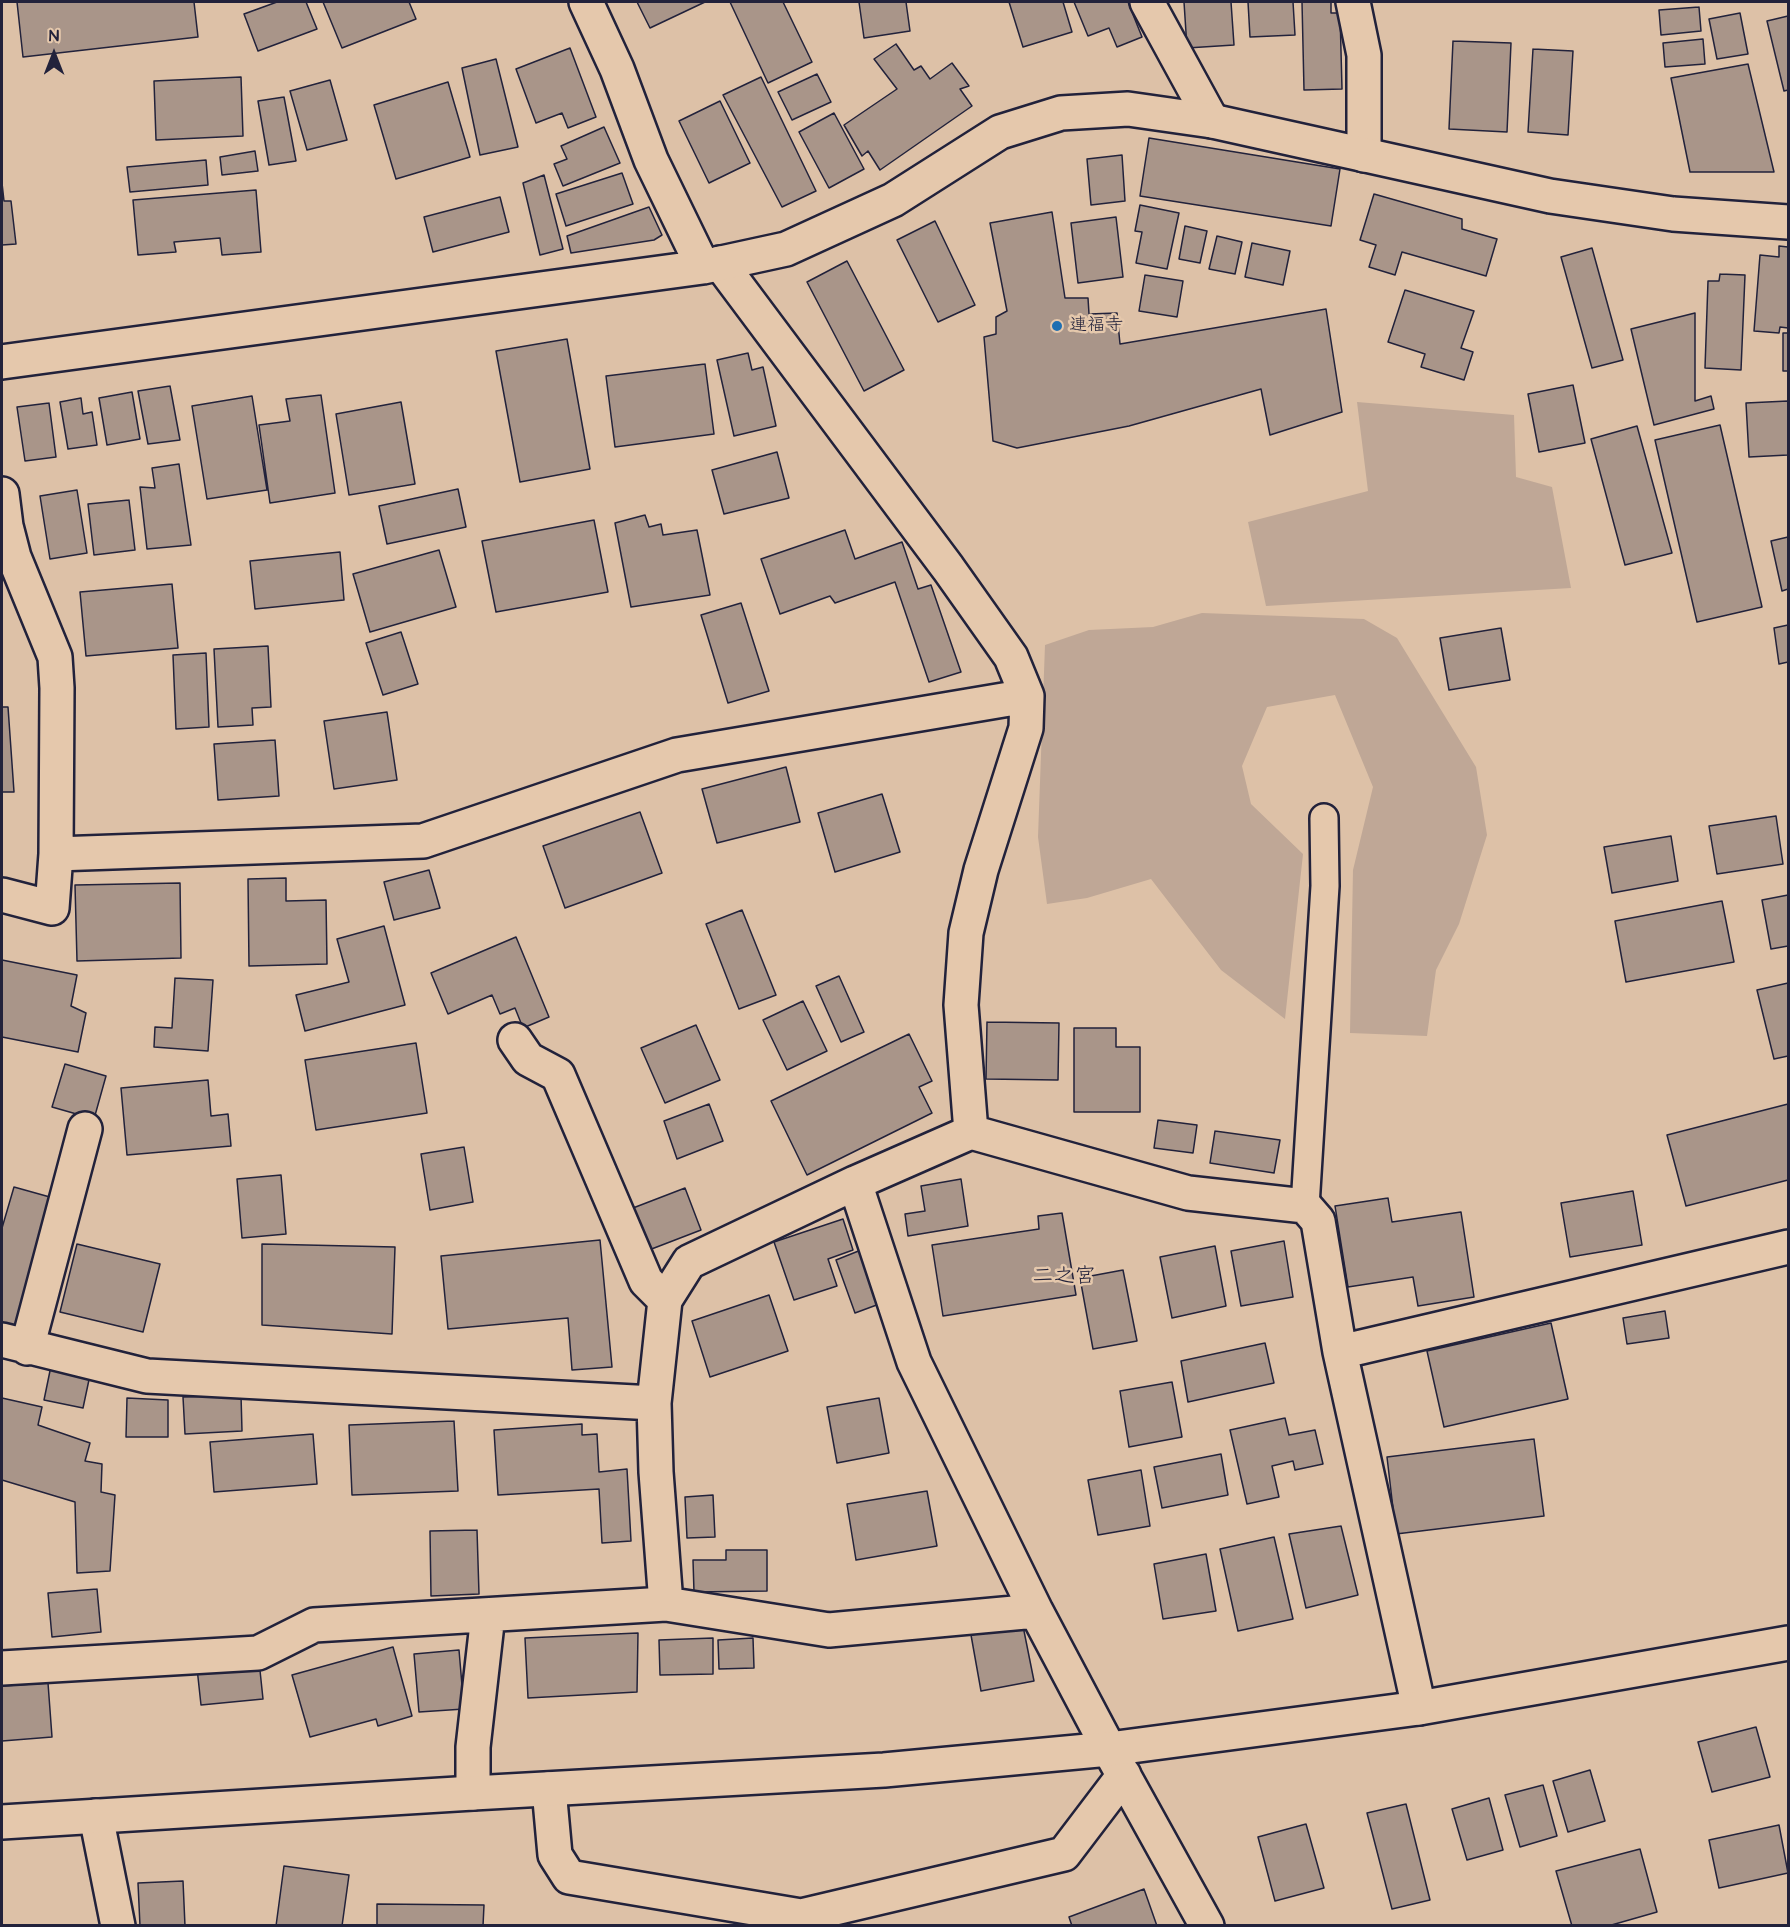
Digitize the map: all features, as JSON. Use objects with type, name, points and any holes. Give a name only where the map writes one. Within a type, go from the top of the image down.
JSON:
[{"type":"street","points":[[586,2],[617,69],[651,160],[712,265],[948,568],[1011,657],[1027,696],[1026,728],[981,870],[966,933],[962,1005],[971,1132]]},
{"type":"street","points":[[1147,2],[1212,121]]},
{"type":"street","points":[[1353,2],[1364,54],[1364,155]]},
{"type":"street","points":[[2,362],[712,265],[786,249],[892,200],[1000,132],[1061,113],[1128,109],[1212,121],[1550,196],[1673,214],[1788,222]]},
{"type":"street","points":[[2,494],[6,526],[14,557],[55,657],[57,688],[56,854],[52,908],[2,895]]},
{"type":"street","points":[[56,854],[423,841],[677,755],[1027,696]]},
{"type":"street","points":[[515,1040],[528,1059],[558,1075],[646,1281],[665,1300]]},
{"type":"street","points":[[85,1129],[14,1344],[147,1376],[654,1402]]},
{"type":"street","points":[[666,1604],[656,1472],[654,1402],[665,1300],[689,1262],[855,1183],[971,1132],[1188,1193],[1305,1206],[1318,1221],[1340,1353],[1419,1708]]},
{"type":"street","points":[[855,1183],[914,1362],[1036,1611],[1207,1926]]},
{"type":"street","points":[[1340,1353],[1788,1247]]},
{"type":"street","points":[[2,1668],[258,1653],[314,1625],[666,1604],[829,1630],[1036,1611]]},
{"type":"street","points":[[473,1792],[473,1747],[488,1615]]},
{"type":"street","points":[[2,1822],[473,1792],[884,1770],[1117,1762],[1788,1643]]},
{"type":"street","points":[[549,1789],[555,1854],[568,1877],[801,1917],[1064,1854],[1117,1762]]},
{"type":"street","points":[[96,1816],[118,1926]]},
{"type":"lane","points":[[1305,1206],[1325,886],[1324,818]]},
{"type":"shaded area","points":[[1357,402],[1514,415],[1516,477],[1552,487],[1571,588],[1266,606],[1248,522],[1368,491]]},
{"type":"shaded area","points":[[1202,613],[1364,619],[1397,638],[1476,767],[1487,835],[1459,924],[1436,970],[1427,1036],[1350,1033],[1353,870],[1373,787],[1335,695],[1267,707],[1242,766],[1251,804],[1303,854],[1285,1019],[1221,970],[1151,879],[1087,898],[1047,904],[1038,837],[1045,645],[1089,630],[1153,627]]},
{"type":"building","points":[[17,2],[194,2],[198,37],[23,57]]},
{"type":"building","points":[[277,2],[306,2],[317,29],[258,51],[244,14]]},
{"type":"building","points":[[323,2],[409,2],[416,19],[342,48]]},
{"type":"building","points":[[637,2],[705,2],[650,28]]},
{"type":"building","points":[[730,2],[783,2],[812,62],[768,83]]},
{"type":"building","points":[[859,2],[906,2],[910,31],[864,38]]},
{"type":"building","points":[[1009,2],[1063,2],[1072,32],[1023,47]]},
{"type":"building","points":[[1074,2],[1128,2],[1142,37],[1117,47],[1109,28],[1088,36]]},
{"type":"building","points":[[1184,2],[1231,2],[1234,45],[1187,48]]},
{"type":"building","points":[[1248,2],[1293,2],[1295,35],[1250,37]]},
{"type":"building","points":[[1302,2],[1331,2],[1331,13],[1340,13],[1342,89],[1304,90]]},
{"type":"building","points":[[1699,7],[1701,31],[1661,35],[1659,10]]},
{"type":"building","points":[[1740,13],[1748,54],[1717,59],[1709,19]]},
{"type":"building","points":[[1788,16],[1788,90],[1784,91],[1767,21]]},
{"type":"building","points":[[1703,39],[1705,64],[1665,67],[1663,43]]},
{"type":"building","points":[[1453,41],[1511,43],[1507,132],[1449,129]]},
{"type":"building","points":[[896,44],[914,70],[921,66],[930,79],[952,63],[969,86],[960,89],[972,106],[880,170],[868,151],[862,156],[844,125],[897,89],[874,59]]},
{"type":"building","points":[[570,48],[596,117],[568,128],[562,113],[536,123],[516,69]]},
{"type":"building","points":[[1533,49],[1573,51],[1568,135],[1528,132]]},
{"type":"building","points":[[496,59],[518,147],[480,155],[462,68]]},
{"type":"building","points":[[1748,64],[1774,172],[1690,172],[1671,78]]},
{"type":"building","points":[[817,74],[831,102],[792,120],[778,92]]},
{"type":"building","points":[[241,77],[243,136],[156,140],[154,81]]},
{"type":"building","points":[[761,77],[816,191],[782,207],[723,95]]},
{"type":"building","points":[[330,80],[347,140],[307,150],[290,91]]},
{"type":"building","points":[[448,82],[470,157],[396,179],[374,105]]},
{"type":"building","points":[[284,97],[296,161],[269,165],[258,101]]},
{"type":"building","points":[[720,101],[750,163],[709,183],[679,121]]},
{"type":"building","points":[[834,113],[864,169],[829,188],[799,132]]},
{"type":"building","points":[[604,127],[620,163],[563,186],[554,164],[567,159],[561,146]]},
{"type":"building","points":[[1149,138],[1340,169],[1331,226],[1140,196]]},
{"type":"building","points":[[255,151],[258,171],[222,175],[220,157]]},
{"type":"building","points":[[1122,155],[1125,201],[1091,205],[1087,159]]},
{"type":"building","points":[[206,160],[208,185],[130,192],[127,167]]},
{"type":"building","points":[[622,173],[633,204],[566,226],[556,194]]},
{"type":"building","points":[[544,175],[563,249],[540,255],[523,183]]},
{"type":"building","points":[[2,183],[4,201],[11,201],[16,244],[2,245]]},
{"type":"building","points":[[256,190],[261,252],[222,255],[220,238],[174,242],[176,252],[138,255],[133,200]]},
{"type":"building","points":[[1374,194],[1462,219],[1462,229],[1497,239],[1486,276],[1402,252],[1395,275],[1369,267],[1376,245],[1360,240]]},
{"type":"building","points":[[500,197],[509,232],[433,252],[424,217]]},
{"type":"building","points":[[1140,205],[1179,213],[1167,269],[1136,263],[1142,232],[1135,231]]},
{"type":"building","points":[[649,207],[662,235],[654,240],[571,253],[567,236]]},
{"type":"building","name":"連福寺","points":[[1052,212],[1065,298],[1088,298],[1089,314],[1117,313],[1120,344],[1326,309],[1342,412],[1270,435],[1261,389],[1129,426],[1017,448],[993,441],[984,337],[996,334],[996,317],[1007,311],[990,223]]},
{"type":"building","points":[[1116,217],[1123,277],[1078,283],[1071,223]]},
{"type":"building","points":[[935,221],[975,305],[938,322],[897,240]]},
{"type":"building","points":[[1185,226],[1207,231],[1200,263],[1179,259]]},
{"type":"building","points":[[1217,236],[1242,242],[1235,274],[1209,269]]},
{"type":"building","points":[[1252,243],[1290,251],[1283,285],[1245,277]]},
{"type":"building","points":[[1779,246],[1788,247],[1788,328],[1780,327],[1779,333],[1754,331],[1760,255],[1779,257]]},
{"type":"building","points":[[1592,248],[1623,360],[1592,368],[1561,257]]},
{"type":"building","points":[[847,261],[904,370],[864,391],[807,282]]},
{"type":"building","points":[[1720,274],[1745,275],[1741,370],[1705,368],[1708,281],[1719,281]]},
{"type":"building","points":[[1145,275],[1183,281],[1177,317],[1139,311]]},
{"type":"building","points":[[1405,290],[1474,311],[1461,348],[1473,352],[1464,380],[1421,367],[1425,354],[1388,342]]},
{"type":"building","points":[[1695,313],[1695,401],[1711,396],[1714,409],[1654,425],[1631,329]]},
{"type":"building","points":[[1783,333],[1788,333],[1788,371],[1783,371]]},
{"type":"building","points":[[567,339],[590,469],[520,482],[496,351]]},
{"type":"building","points":[[748,353],[752,370],[763,367],[776,426],[734,436],[717,360]]},
{"type":"building","points":[[705,364],[714,434],[615,447],[606,376]]},
{"type":"building","points":[[1573,385],[1585,443],[1539,452],[1528,394]]},
{"type":"building","points":[[170,386],[180,440],[148,444],[138,391]]},
{"type":"building","points":[[132,392],[140,439],[107,445],[99,398]]},
{"type":"building","points":[[321,395],[335,493],[270,503],[259,425],[290,421],[286,399]]},
{"type":"building","points":[[252,396],[267,490],[207,499],[192,406]]},
{"type":"building","points":[[81,398],[83,414],[92,412],[97,445],[68,449],[60,402]]},
{"type":"building","points":[[1788,401],[1788,455],[1749,457],[1746,403]]},
{"type":"building","points":[[401,402],[415,484],[349,495],[336,414]]},
{"type":"building","points":[[49,403],[56,457],[25,461],[17,407]]},
{"type":"building","points":[[1720,425],[1762,607],[1697,622],[1655,440]]},
{"type":"building","points":[[1637,426],[1672,553],[1625,565],[1591,439]]},
{"type":"building","points":[[777,452],[789,498],[724,514],[712,470]]},
{"type":"building","points":[[179,464],[191,545],[147,549],[140,487],[155,488],[152,468]]},
{"type":"building","points":[[458,489],[466,527],[387,544],[379,506]]},
{"type":"building","points":[[77,490],[87,553],[50,559],[40,496]]},
{"type":"building","points":[[129,500],[135,550],[94,555],[88,504]]},
{"type":"building","points":[[645,515],[649,527],[661,524],[663,535],[697,530],[710,595],[631,607],[615,523]]},
{"type":"building","points":[[594,520],[608,592],[496,612],[482,541]]},
{"type":"building","points":[[845,530],[855,559],[902,542],[918,589],[931,585],[961,672],[929,682],[895,582],[835,603],[830,596],[780,614],[761,559]]},
{"type":"building","points":[[1788,537],[1788,589],[1782,591],[1771,541]]},
{"type":"building","points":[[439,550],[456,607],[370,632],[353,574]]},
{"type":"building","points":[[340,552],[344,600],[255,609],[250,561]]},
{"type":"building","points":[[172,584],[178,648],[86,656],[80,592]]},
{"type":"building","points":[[741,603],[769,691],[728,703],[701,615]]},
{"type":"building","points":[[1788,625],[1788,662],[1779,664],[1774,628]]},
{"type":"building","points":[[1501,628],[1510,680],[1449,690],[1440,638]]},
{"type":"building","points":[[401,632],[418,684],[383,695],[366,643]]},
{"type":"building","points":[[268,646],[271,707],[252,708],[253,725],[218,727],[214,649]]},
{"type":"building","points":[[206,653],[209,727],[176,729],[173,655]]},
{"type":"building","points":[[2,707],[8,707],[14,792],[2,792]]},
{"type":"building","points":[[387,712],[397,780],[334,789],[324,721]]},
{"type":"building","points":[[275,740],[279,796],[218,800],[214,744]]},
{"type":"building","points":[[786,767],[800,822],[717,843],[702,789]]},
{"type":"building","points":[[882,794],[900,852],[835,872],[818,813]]},
{"type":"building","points":[[640,812],[662,873],[565,908],[543,846]]},
{"type":"building","points":[[1776,816],[1783,864],[1717,874],[1709,826]]},
{"type":"building","points":[[1671,836],[1678,881],[1612,893],[1604,847]]},
{"type":"building","points":[[429,870],[440,908],[394,920],[384,882]]},
{"type":"building","points":[[286,878],[286,901],[326,900],[327,964],[249,966],[248,879]]},
{"type":"building","points":[[180,883],[181,958],[77,961],[75,885]]},
{"type":"building","points":[[1788,895],[1788,946],[1771,949],[1762,900]]},
{"type":"building","points":[[1722,901],[1734,962],[1626,982],[1615,921]]},
{"type":"building","points":[[742,910],[776,995],[739,1009],[706,924]]},
{"type":"building","points":[[384,926],[405,1005],[305,1031],[296,995],[349,982],[337,939]]},
{"type":"building","points":[[516,937],[549,1017],[523,1028],[515,1008],[500,1014],[492,995],[448,1014],[431,973]]},
{"type":"building","points":[[2,960],[77,975],[71,1006],[86,1013],[78,1052],[2,1037]]},
{"type":"building","points":[[839,976],[864,1032],[841,1042],[816,986]]},
{"type":"building","points":[[175,978],[213,980],[208,1051],[154,1047],[155,1027],[172,1028]]},
{"type":"building","points":[[1788,983],[1788,1056],[1774,1059],[1757,990]]},
{"type":"building","points":[[803,1001],[827,1051],[787,1070],[763,1020]]},
{"type":"building","points":[[987,1022],[1059,1023],[1058,1080],[986,1079]]},
{"type":"building","points":[[696,1025],[720,1080],[665,1103],[641,1048]]},
{"type":"building","points":[[1074,1028],[1116,1028],[1116,1047],[1140,1047],[1140,1112],[1074,1112]]},
{"type":"building","points":[[909,1034],[932,1081],[919,1087],[932,1113],[807,1175],[771,1101]]},
{"type":"building","points":[[416,1043],[427,1113],[316,1130],[305,1060]]},
{"type":"building","points":[[65,1064],[106,1076],[94,1119],[52,1107]]},
{"type":"building","points":[[208,1080],[211,1116],[228,1114],[231,1146],[127,1155],[121,1088]]},
{"type":"building","points":[[709,1104],[723,1141],[677,1159],[664,1121]]},
{"type":"building","points":[[1788,1104],[1788,1180],[1686,1206],[1667,1135]]},
{"type":"building","points":[[1158,1120],[1197,1125],[1193,1153],[1154,1148]]},
{"type":"building","points":[[1215,1131],[1280,1140],[1274,1173],[1210,1163]]},
{"type":"building","points":[[464,1147],[473,1202],[430,1210],[421,1154]]},
{"type":"building","points":[[281,1175],[286,1234],[242,1238],[237,1179]]},
{"type":"building","points":[[961,1179],[968,1226],[908,1236],[905,1214],[925,1211],[921,1186]]},
{"type":"building","points":[[14,1187],[57,1199],[19,1327],[2,1322],[2,1228]]},
{"type":"building","points":[[685,1188],[701,1230],[649,1250],[633,1208]]},
{"type":"building","points":[[1633,1191],[1642,1245],[1570,1257],[1561,1203]]},
{"type":"building","points":[[1388,1198],[1392,1222],[1461,1212],[1474,1297],[1418,1306],[1413,1277],[1348,1287],[1335,1206]]},
{"type":"building","points":[[1062,1213],[1076,1295],[943,1316],[932,1245],[1039,1229],[1038,1216]]},
{"type":"building","points":[[843,1219],[853,1250],[828,1259],[837,1286],[794,1300],[774,1242]]},
{"type":"building","points":[[600,1240],[612,1367],[572,1370],[568,1318],[448,1329],[441,1256]]},
{"type":"building","points":[[1284,1241],[1293,1297],[1241,1306],[1231,1251]]},
{"type":"building","points":[[77,1244],[160,1264],[143,1332],[60,1312]]},
{"type":"building","points":[[262,1244],[395,1247],[392,1334],[262,1325]]},
{"type":"building","points":[[1215,1246],[1226,1306],[1172,1318],[1160,1257]]},
{"type":"building","points":[[861,1250],[882,1303],[855,1313],[836,1260]]},
{"type":"building","points":[[1123,1270],[1137,1341],[1093,1349],[1080,1278]]},
{"type":"building","points":[[769,1295],[788,1351],[710,1377],[692,1321]]},
{"type":"building","points":[[1665,1311],[1669,1338],[1627,1344],[1623,1318]]},
{"type":"building","points":[[1551,1323],[1568,1399],[1444,1427],[1427,1351]]},
{"type":"building","points":[[1265,1343],[1274,1383],[1188,1402],[1181,1361]]},
{"type":"building","points":[[51,1366],[90,1375],[83,1408],[44,1400]]},
{"type":"building","points":[[1172,1382],[1182,1437],[1129,1447],[1120,1391]]},
{"type":"building","points":[[241,1395],[242,1431],[185,1434],[183,1397]]},
{"type":"building","points":[[2,1398],[42,1407],[38,1425],[90,1443],[85,1461],[102,1464],[101,1492],[115,1495],[110,1571],[77,1573],[75,1502],[2,1480]]},
{"type":"building","points":[[127,1398],[168,1400],[168,1437],[126,1437]]},
{"type":"building","points":[[879,1398],[889,1453],[837,1463],[827,1407]]},
{"type":"building","points":[[1285,1418],[1289,1435],[1315,1430],[1323,1464],[1295,1470],[1293,1461],[1272,1466],[1279,1497],[1247,1504],[1230,1430]]},
{"type":"building","points":[[454,1421],[458,1491],[352,1495],[349,1425]]},
{"type":"building","points":[[582,1424],[582,1435],[597,1434],[599,1472],[627,1469],[631,1541],[602,1543],[599,1489],[498,1495],[494,1430]]},
{"type":"building","points":[[313,1434],[317,1484],[214,1492],[210,1442]]},
{"type":"building","points":[[1534,1439],[1544,1516],[1396,1534],[1387,1457]]},
{"type":"building","points":[[1221,1454],[1228,1495],[1162,1508],[1154,1467]]},
{"type":"building","points":[[1141,1470],[1150,1526],[1098,1535],[1088,1480]]},
{"type":"building","points":[[927,1491],[937,1546],[856,1560],[847,1504]]},
{"type":"building","points":[[713,1495],[715,1537],[687,1538],[685,1497]]},
{"type":"building","points":[[1341,1526],[1358,1595],[1306,1608],[1289,1534]]},
{"type":"building","points":[[477,1530],[479,1594],[431,1596],[430,1531]]},
{"type":"building","points":[[1274,1537],[1293,1619],[1238,1631],[1220,1549]]},
{"type":"building","points":[[726,1550],[767,1550],[767,1591],[694,1592],[693,1560],[726,1560]]},
{"type":"building","points":[[1206,1554],[1216,1611],[1163,1619],[1154,1564]]},
{"type":"building","points":[[97,1589],[101,1632],[52,1637],[48,1593]]},
{"type":"building","points":[[1023,1626],[1034,1681],[981,1691],[971,1635]]},
{"type":"building","points":[[638,1633],[637,1692],[528,1698],[525,1638]]},
{"type":"building","points":[[713,1638],[713,1674],[660,1675],[659,1640]]},
{"type":"building","points":[[753,1638],[754,1668],[719,1669],[718,1640]]},
{"type":"building","points":[[393,1647],[412,1716],[378,1726],[376,1719],[310,1737],[292,1675]]},
{"type":"building","points":[[459,1650],[464,1709],[419,1712],[414,1654]]},
{"type":"building","points":[[259,1661],[263,1699],[201,1705],[197,1668]]},
{"type":"building","points":[[48,1683],[52,1737],[2,1741],[2,1686]]},
{"type":"building","points":[[1756,1727],[1770,1777],[1712,1792],[1698,1742]]},
{"type":"building","points":[[1590,1770],[1605,1821],[1568,1832],[1553,1781]]},
{"type":"building","points":[[1543,1785],[1557,1836],[1520,1847],[1505,1795]]},
{"type":"building","points":[[1489,1798],[1503,1850],[1467,1860],[1452,1809]]},
{"type":"building","points":[[1406,1804],[1430,1900],[1392,1909],[1367,1813]]},
{"type":"building","points":[[1306,1824],[1324,1888],[1275,1901],[1258,1837]]},
{"type":"building","points":[[1779,1825],[1788,1873],[1719,1888],[1709,1840]]},
{"type":"building","points":[[1640,1849],[1657,1912],[1608,1926],[1572,1926],[1556,1871]]},
{"type":"building","points":[[284,1866],[349,1875],[342,1926],[276,1926]]},
{"type":"building","points":[[183,1881],[185,1926],[140,1926],[138,1883]]},
{"type":"building","points":[[1144,1889],[1157,1926],[1072,1926],[1069,1917]]},
{"type":"building","points":[[377,1904],[484,1905],[483,1926],[377,1926]]},
{"type":"place","name":"連福寺","points":[[1057,326]]},
{"type":"district","name":"二之宮","points":[[1064,1278]]}]
